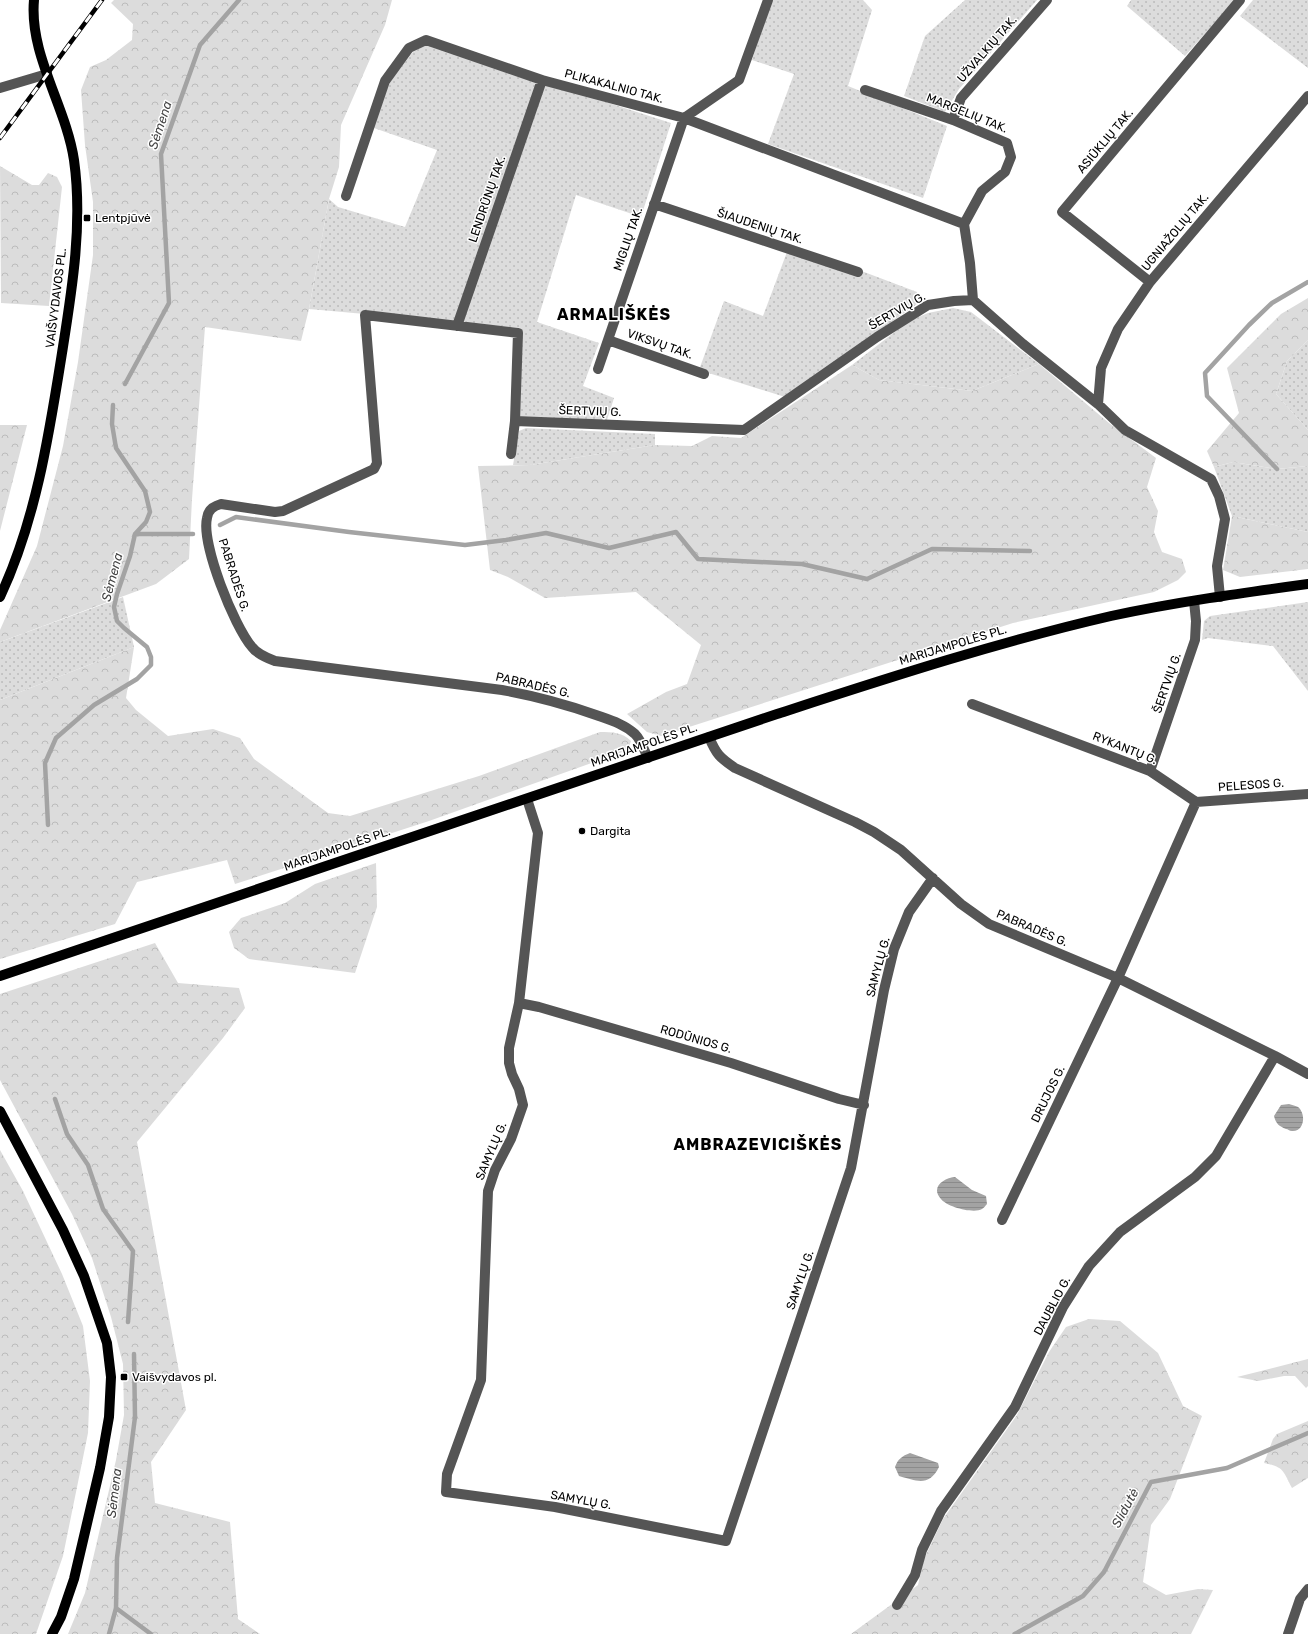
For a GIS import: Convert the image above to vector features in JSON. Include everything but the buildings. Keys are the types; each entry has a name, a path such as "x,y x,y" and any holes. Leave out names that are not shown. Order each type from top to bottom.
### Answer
{"main road":[{"name":"VAIŠVYDAVOS PL.","path":"0,596 19,550 34,501 51,422 73,271 78,217 74,159 66,125 47,74 34,27 34,0"},
{"name":"MARIJAMPOLĖS PL.","path":"0,976 900,674 1029,636 1112,616 1194,601 1308,584"},
{"path":"0,1111 64,1230 84,1276 107,1343 111,1377 108,1417 100,1468 74,1579 61,1617 52,1634"}],"street":[{"path":"684,118 739,80 768,0"},
{"name":"UŽVALKIŲ TAK.","path":"953,120 961,98 1047,0"},
{"name":"ASIŪKLIŲ TAK.","path":"1150,282 1062,212 1240,0"},
{"name":"PLIKAKALNIO TAK.","path":"346,196 385,81 409,48 426,40 542,80 684,118 964,224"},
{"path":"0,88 47,74"},
{"name":"LENDRŪNŲ TAK.","path":"457,326 542,80"},
{"name":"MARGELIŲ TAK.","path":"865,90 953,120 1007,143 1011,157 1005,172 982,191 964,224"},
{"name":"UGNIAŽOLIŲ TAK.","path":"1098,404 1101,368 1118,329 1150,282 1308,96"},
{"name":"MIGLIŲ TAK.","path":"598,369 684,118"},
{"name":"ŠIAUDENIŲ TAK.","path":"654,204 858,272"},
{"path":"964,224 970,263 973,300 1023,344 1098,404 1125,430 1211,479 1219,496 1224,519 1217,566 1220,597"},
{"name":"ŠERTVIŲ G.","path":"515,421 744,430 877,337 928,305 973,300"},
{"name":"PABRADĖS G.","path":"457,326 366,315 377,463 374,469 283,511 275,512 221,504 210,510 206,518 207,536 215,567 230,609 239,628 252,648 262,656 275,661 502,690 561,703 621,724 638,738 648,758"},
{"path":"457,326 518,333 515,421 511,454"},
{"name":"VIKSVŲ TAK.","path":"608,340 704,374"},
{"name":"ŠERTVIŲ G.","path":"1150,771 1195,640 1196,620 1194,601"},
{"name":"RYKANTŲ G.","path":"972,704 1150,771 1196,802"},
{"name":"PABRADĖS G.","path":"709,737 714,750 720,757 730,764 855,822 874,832 901,850 961,904 989,924 1118,978 1308,1074"},
{"name":"PELESOS G.","path":"1196,802 1308,794"},
{"name":"SAMYLŲ G.","path":"527,799 538,833 519,1003 509,1048 509,1063 523,1105 511,1139 495,1170 488,1191 481,1380 447,1474 446,1492 555,1507 726,1541 851,1168 864,1105 884,990 894,949 909,912 933,878"},
{"path":"1118,978 1196,802"},
{"name":"DRUJOS G.","path":"1002,1220 1118,978"},
{"name":"RODŪNIOS G.","path":"519,1003 539,1007 731,1063 840,1099 864,1105"},
{"name":"DAUBLIO G.","path":"897,1605 915,1575 922,1550 941,1511 1015,1407 1063,1307 1089,1266 1120,1232 1195,1177 1216,1156 1275,1056"},
{"path":"1288,1634 1300,1599 1308,1589"}],"green space":[{"path":"114,0 392,0 385,25 341,125 339,167 329,199 309,309 301,341 205,327 189,559 156,584 0,642 0,630 37,546 63,446 78,362 93,255 93,202 85,145 81,90 90,67 106,60 132,40 133,24 111,3"},
{"path":"771,0 863,0 872,10 848,86 947,126 923,198 768,144 794,74 752,60"},
{"path":"965,0 1037,0 959,89 945,112 904,96 925,36"},
{"path":"1131,0 1235,0 1185,56 1127,6"},
{"path":"1253,0 1308,0 1308,68 1240,16"},
{"path":"426,44 671,123 641,217 576,195 537,322 599,343 583,386 614,398 607,420 518,417 521,328 309,309 329,199 338,207 405,227 437,150 374,128 389,82 413,52"},
{"path":"0,166 32,185 39,185 48,173 57,177 62,187 49,306 1,303"},
{"path":"790,244 917,292 917,304 785,397 699,370 724,301 763,316"},
{"path":"1308,298 1308,340 1287,361 1276,394 1308,430 1308,466 1277,469 1233,462 1214,467 1207,451 1239,413 1227,368 1281,314"},
{"path":"953,308 971,312 1039,364 972,391 879,380 852,365 909,321 928,313"},
{"path":"1308,340 1308,430 1276,394 1287,361"},
{"path":"1039,364 1109,423 1156,458 1147,487 1158,511 1154,532 1162,552 1182,559 1186,572 1178,580 1154,592 1013,623 661,736 647,732 627,714 666,692 687,684 701,645 636,592 545,598 508,577 490,570 478,466 530,465 655,445 692,446 712,436 741,438 852,365 879,380 972,391"},
{"path":"0,425 27,425 0,531"},
{"path":"526,428 655,434 655,445 530,465 513,465 519,431"},
{"path":"1233,462 1277,469 1308,466 1308,532 1232,516 1214,467"},
{"path":"1232,516 1308,532 1308,569 1240,577 1223,570"},
{"path":"123,597 134,647 0,700 0,642"},
{"path":"1308,602 1308,691 1273,646 1208,638 1202,640 1204,621 1210,616"},
{"path":"134,647 126,698 136,710 168,736 213,729 240,738 254,759 328,813 350,816 479,776 600,732 613,732 620,734 631,741 628,750 429,821 235,884 227,860 137,882 115,924 0,959 0,700"},
{"path":"376,863 377,907 355,973 249,959 234,948 229,932 241,918 285,903 315,884"},
{"path":"155,943 178,983 239,988 245,1008 223,1038 137,1142 186,1410 151,1462 155,1503 230,1522 238,1619 260,1634 68,1634 85,1593 116,1460 124,1415 123,1364 111,1317 92,1258 72,1214 0,1080 0,994"},
{"path":"0,1150 23,1191 62,1274 83,1326 90,1381 88,1433 63,1556 36,1634 0,1634"},
{"path":"1089,1319 1120,1321 1158,1353 1183,1406 1202,1416 1170,1499 1151,1525 1143,1582 1166,1595 1198,1589 1213,1590 1191,1634 851,1634 918,1585 924,1559 943,1519 1017,1415 1049,1352 1066,1327"},
{"path":"1308,1359 1308,1386 1306,1388 1295,1376 1284,1376 1258,1381 1237,1377"},
{"path":"1308,1421 1308,1478 1292,1488 1287,1477 1279,1468 1264,1463 1273,1439 1277,1434"}],"shaded area":[{"path":"1289,1104 1298,1107 1302,1113 1302,1125 1300,1129 1296,1131 1290,1131 1280,1126 1274,1116 1281,1105"},
{"path":"955,1177 972,1190 986,1196 987,1204 982,1209 973,1211 961,1209 949,1205 941,1199 937,1191 938,1187 943,1181"},
{"path":"910,1453 938,1463 939,1467 931,1478 917,1481 899,1476 895,1467 896,1464 901,1458"}],"waterway":[{"name":"Sėmena","path":"125,384 169,303 161,154 200,45 239,0"},
{"path":"1277,469 1207,396 1205,373 1249,325 1272,303 1308,282"},
{"name":"Sėmena","path":"48,825 45,763 56,738 94,705 137,679 151,665 151,657 147,647 117,621 114,607 130,556 135,534 146,522 150,512 145,491 116,448 112,424 113,405"},
{"path":"220,525 236,517 465,545 546,533 609,548 676,532 698,559 802,564 867,579 932,549 1030,551"},
{"path":"135,534 193,534"},
{"name":"Sėmena","path":"55,1099 67,1134 88,1165 103,1209 133,1251 128,1322"},
{"name":"Sėmena","path":"109,1634 116,1608 117,1558 135,1417 134,1354"},
{"name":"Slidutė","path":"1015,1634 1083,1596 1104,1572 1151,1482 1227,1468 1308,1433"},
{"name":"Slidutė","path":"116,1608 151,1634"}],"railway":[{"path":"0,138 102,0"}],"place":[{"name":"Lentpjūvė","path":"87,218"},
{"name":"Dargita","path":"582,831"},
{"name":"Vaišvydavos pl.","path":"124,1377"}],"district":[{"name":"ARMALIŠKĖS","path":"614,314"},
{"name":"AMBRAZEVICIŠKĖS","path":"758,1144"}]}
